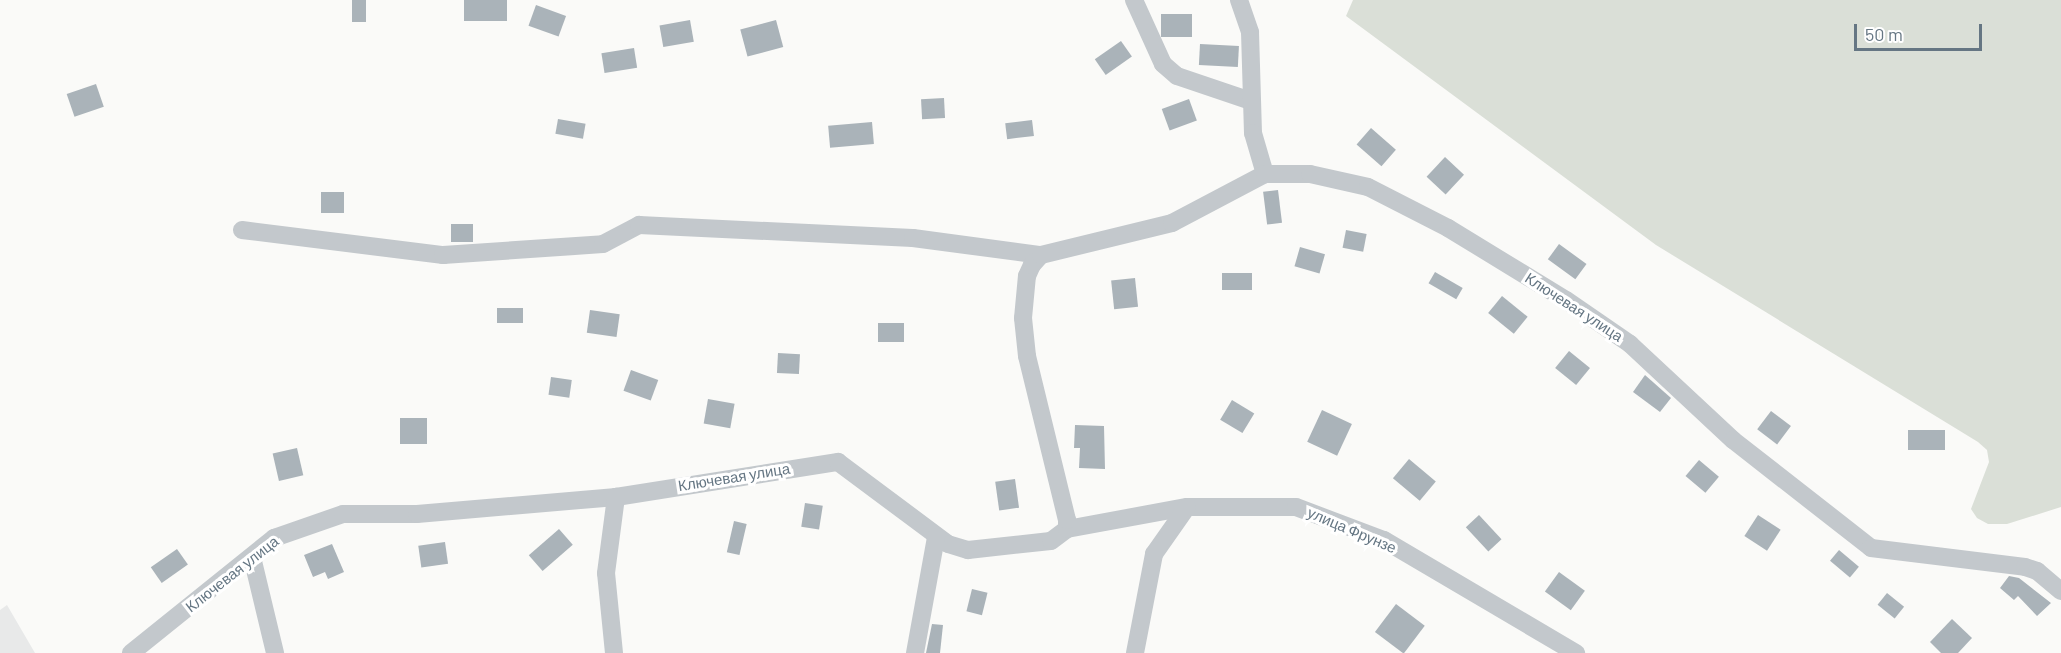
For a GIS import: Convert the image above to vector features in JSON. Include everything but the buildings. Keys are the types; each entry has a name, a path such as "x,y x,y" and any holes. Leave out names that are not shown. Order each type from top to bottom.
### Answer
{"street":[{"path":"1134,0 1163,64 1177,76 1251,101"},
{"path":"1239,0 1250,32 1253,133 1265,174"},
{"name":"Ключевая улица","path":"242,231 443,255 603,244 639,225 913,238 1041,255 1172,223 1265,174 1310,174 1368,187 1448,228 1566,300 1630,344 1733,440 1871,548 2025,567 2037,571 2061,591"},
{"path":"1041,255 1027,276 1023,318 1028,356 1067,529"},
{"name":"Ключевая улица","path":"131,653 274,538 343,514 417,514 616,497 838,462 936,537 968,550 1051,541 1067,529"},
{"path":"614,653 606,573 616,497"},
{"path":"1135,653 1154,554 1187,507"},
{"name":"улица Фрунзе","path":"1067,529 1187,507 1296,507 1329,517 1384,540 1576,653"},
{"path":"915,653 936,537"},
{"path":"252,557 274,653"}],"shaded area":[{"path":"1353,0 2061,0 2061,507 2007,524 1988,524 1977,518 1971,509 1989,462 1987,450 1978,442 1656,245 1346,16"},
{"path":"7,605 35,653 0,653 0,610"}]}
